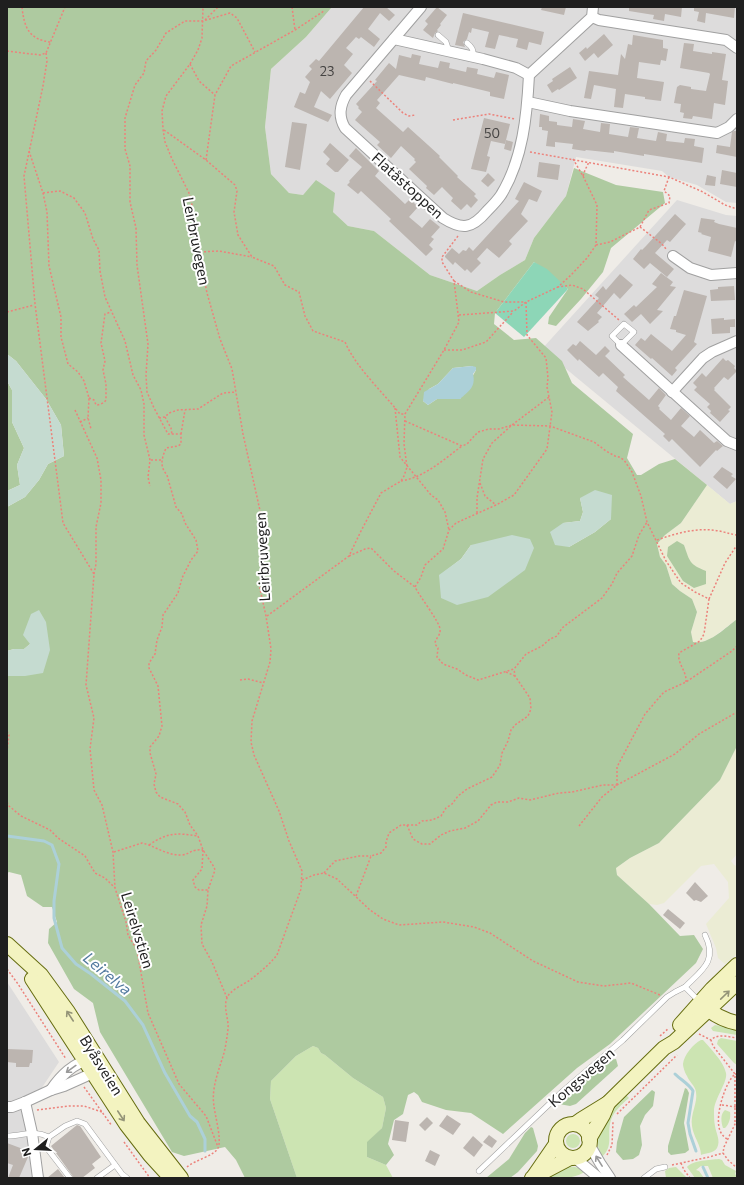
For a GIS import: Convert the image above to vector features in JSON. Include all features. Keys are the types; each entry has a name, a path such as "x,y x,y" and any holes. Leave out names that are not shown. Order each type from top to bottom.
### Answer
{"main road":[{"name":"Byåsveien","path":"7,944 40,975 68,1012 92,1065 126,1124 150,1155 172,1178"},
{"name":"Kongsvegen","path":"533,1177 584,1153 603,1115 613,1109 664,1048 674,1042 737,965"},
{"name":"Kongsvegen","path":"704,1006 737,983"},
{"path":"704,1006 725,1020 737,1023"},
{"name":"Byåsveien","path":"92,1065 138,1123 184,1173"},
{"name":"Kongsvegen","path":"533,1177 556,1144 558,1133 561,1129 565,1126 576,1124 582,1119 613,1109"},
{"path":"576,1124 585,1129 589,1141"},
{"path":"556,1144 560,1153 572,1158"}],"street":[{"name":"Flatåstoppen","path":"421,7 346,95 341,104 341,121 345,128 443,218 454,225 465,226"},
{"path":"465,226 475,223 484,214 500,197 510,180 520,150 528,102 529,75 592,12 599,20 726,40 737,48"},
{"path":"394,39 516,68 529,75"},
{"path":"528,102 570,111 717,133 729,127 737,119"},
{"path":"673,256 690,268 711,275 737,273"},
{"path":"672,392 703,358 712,352 737,341"},
{"path":"621,345 727,441 737,445"},
{"path":"50,1090 59,1079 72,1068 92,1065"},
{"path":"7,1107 12,1107 26,1102 50,1090 64,1086 92,1065"},
{"path":"26,1102 32,1132 38,1178"},
{"path":"589,1141 600,1163 610,1178"},
{"path":"572,1158 591,1170 599,1178"}],"lane":[{"path":"438,35 446,42 449,51"},
{"path":"467,43 472,47 473,57"},
{"path":"624,324 634,332 621,345 612,336 624,324"},
{"name":"Kongsvegen","path":"479,1171 563,1091 623,1040 667,997 685,987 705,968 711,953 710,945 705,935"},
{"path":"685,987 704,1006"},
{"path":"70,1178 46,1147 48,1137 65,1126 77,1121 85,1124 115,1165 127,1178"},
{"path":"7,1136 32,1132 41,1133 48,1137"},
{"path":"97,1178 115,1165"},
{"path":"644,1178 656,1169 665,1167"}],"path":[{"path":"22,7 23,16 30,34 42,41 51,42"},
{"path":"65,7 46,53 47,61 43,86 24,176 35,304 63,523 94,574"},
{"name":"Leirbruvegen","path":"203,7 202,38 198,50 190,64 166,96 162,110 165,142 189,193 207,293 220,339 232,369 260,515 262,553 260,589 266,616 271,656 252,721 251,742 254,756 279,811 289,841 302,871 301,889 277,955 270,964 249,981 232,992 227,998"},
{"path":"203,21 218,7"},
{"path":"292,7 295,30"},
{"path":"206,160 215,95 231,66 295,30 324,11"},
{"path":"181,434 168,434 147,392 146,375 148,344 137,265 136,228 130,202 130,166 125,150 124,118 135,85 144,73 146,61 156,50 166,33 185,21 203,21 230,13 237,18 255,52"},
{"path":"7,51 40,55 46,53"},
{"path":"190,64 198,81 215,95"},
{"path":"363,74 403,113 409,116 416,116"},
{"path":"453,120 489,114 525,120"},
{"path":"164,130 206,160 235,185 237,191 234,212 238,235 252,257"},
{"path":"29,150 43,193 47,212 48,266 61,317 61,337 68,364 78,372 84,381 89,398 88,418 91,430"},
{"path":"520,150 669,177 703,192 725,206 737,209"},
{"path":"558,287 587,258 596,245 597,205 584,176 573,159"},
{"path":"584,176 589,162"},
{"path":"596,245 610,242 640,227 649,210 669,203 670,196 664,191 669,177"},
{"path":"43,193 60,191 74,198 86,213 93,239 99,250 100,271 105,297 125,341 133,375 141,390 144,404 144,435 150,460 148,477 150,486"},
{"path":"465,226 442,257 442,262 454,281 471,292 504,302 526,302"},
{"path":"640,227 662,244 673,256"},
{"path":"200,252 219,251 252,257 274,266 284,285 299,292 305,316 313,332 345,342 349,351 376,386 400,414 405,414"},
{"path":"401,481 407,466 404,444 405,414 444,350 459,322 454,281"},
{"path":"444,350 462,350 486,342 514,312 526,302 558,287 572,285 583,289 624,324"},
{"path":"449,530 456,523 514,495 547,449 552,412 546,388 548,378 546,358 527,335 526,302"},
{"path":"7,312 35,304"},
{"path":"89,398 94,400 96,405 105,402 106,400 104,370 105,361 101,343 101,335 105,314 111,312"},
{"path":"458,315 514,312"},
{"path":"141,390 147,392"},
{"path":"159,418 178,410 202,407 205,403 223,393 236,392"},
{"path":"477,513 477,498 483,459 492,443 512,425 549,397"},
{"path":"395,408 400,456 431,495 438,500 445,512 449,530 444,549 424,565 421,577 415,587"},
{"path":"75,410 97,458 101,480 101,503 96,527 96,564 86,685 94,718 90,749 94,790 102,805 113,852 115,888"},
{"path":"184,1173 191,1164 214,1152 218,1148 220,1140 213,1102 215,1083 224,1051 228,1026 225,1009 227,998 212,962 202,944 201,925 207,906 208,890 215,870 203,850 198,836 190,825 185,812 178,804 160,796 156,792 154,784 156,774 150,753 150,747 159,736 162,726 158,686 149,668 149,663 155,654 157,640 162,627 163,615 178,593 182,578 191,560 198,551 196,540 185,523 182,514 176,508 167,475 164,472 161,460 166,448 181,444 181,434 186,410"},
{"path":"164,417 172,435"},
{"path":"80,422 88,418"},
{"path":"405,422 462,446"},
{"path":"349,556 381,493 401,481 427,472 462,446 467,444 478,432 489,429 499,429 512,425 550,426 594,442 606,451 624,460 632,472 641,496 647,522 666,561 681,583 709,599"},
{"path":"150,460 161,460"},
{"path":"479,482 485,496 496,505"},
{"path":"266,616 349,556 371,548 394,571 415,587 435,619 440,629 439,636 435,640 435,644 438,648 437,657 443,664 457,669 478,680 514,669 526,654 557,636 562,628 602,598 612,584 617,573 632,556 639,535 647,522"},
{"path":"657,540 683,532 699,530 719,531 737,535"},
{"path":"686,682 686,676 678,658 679,653 700,641 704,634 709,599 725,563 737,545"},
{"path":"617,784 617,767 645,714 664,692 686,682 732,651 737,646"},
{"path":"514,669 515,676"},
{"path":"302,880 324,873 335,861 359,856 371,856 381,853 386,847 389,833 401,825 416,825 422,821 432,820 441,816 446,808 467,789 492,777 500,765 502,752 508,741 511,730 528,716 531,709 528,692 515,676 506,672"},
{"path":"240,680 248,679 263,683"},
{"path":"580,826 602,797 617,784 675,754 699,734 737,712"},
{"path":"7,731 9,735 7,751"},
{"path":"407,825 413,839 422,844 430,844 441,835 450,831 465,828 478,821 491,805 497,802 508,802 519,798 530,800 559,793 617,784"},
{"name":"Leirelvstien","path":"7,802 9,806 21,816 50,830 58,838 85,856 95,873 105,878 115,888 126,922 128,934 137,950 148,1013 179,1084 206,1116 218,1148"},
{"path":"149,845 158,839 177,833 198,836"},
{"path":"113,852 142,842 172,854 184,855 192,850 203,850"},
{"path":"203,850 202,869 193,880 195,886 199,890 208,890"},
{"path":"356,896 371,856"},
{"path":"324,873 337,879 370,910 383,919 399,925 443,922 474,927 490,933 533,961 578,982 604,986 631,983 667,997"},
{"path":"7,969 68,1062"},
{"path":"699,1034 711,1040 713,1046 736,1074 736,1121 727,1139 723,1153 737,1168"},
{"path":"711,1040 718,1036 737,1038"},
{"path":"613,1109 677,1055"},
{"path":"727,1139 721,1134 718,1117 727,1085 730,1078 736,1074"},
{"path":"721,1105 736,1107"},
{"path":"36,1110 69,1106 84,1106 102,1112"},
{"path":"600,1163 609,1153 612,1145 613,1121"},
{"path":"665,1167 723,1153"},
{"path":"681,1162 684,1170 690,1178"}],"shaded area":[{"path":"332,7 737,7 737,203 726,202 697,185 669,177 662,171 576,157 566,196 534,238 525,260 477,291 430,275 374,231 348,226 333,212 317,180 303,195 289,193 271,174 265,127 271,69 306,37"},
{"path":"677,200 726,215 737,216 737,501 730,504 542,349"},
{"path":"7,982 59,1062 23,1116 45,1178 7,1178"}],"green space":[{"path":"7,7 332,7 306,37 271,69 265,127 271,174 289,193 303,195 316,180 335,193 333,212 348,226 374,231 430,275 477,291 525,260 534,238 566,196 574,168 616,185 663,192 665,203 611,248 603,272 556,326 548,324 549,317 568,289 534,262 495,313 494,324 514,340 536,338 562,361 572,383 633,434 627,458 637,475 641,475 659,464 675,459 707,485 681,523 665,535 657,544 660,557 666,565 672,584 692,599 697,612 691,632 693,642 705,641 711,638 737,619 737,746 720,780 659,843 630,858 616,868 617,875 649,904 680,936 694,935 703,949 696,963 610,1044 577,1068 503,1134 471,1113 446,1110 422,1102 418,1095 414,1092 408,1095 403,1114 394,1120 388,1144 394,1155 386,1165 367,1157 367,1142 382,1128 386,1108 383,1097 353,1078 321,1053 318,1048 313,1046 296,1056 271,1081 270,1099 297,1178 245,1178 236,1160 225,1147 184,1156 172,1152 100,1032 93,1003 74,989 48,943 49,929 57,922 52,907 43,907 27,896 21,875 9,872 7,873 7,676 25,676 30,644 24,649 7,651 7,507 25,497 39,480 48,464 64,456 61,425 46,399 16,361 7,354","holes":["472,366 476,370 460,399 437,399 428,405 423,401 429,389 438,384 453,368","580,498 611,519 595,532 569,547 563,523 580,521 583,512","471,545 488,597 439,576 461,559"]},
{"path":"534,262 547,269 568,289 524,337 495,313"},
{"path":"7,354 16,361 46,399 61,425 64,456 48,464 39,480 25,497 7,507 7,491 20,485 17,465 24,448 12,422 12,390 7,381"},
{"path":"7,381 12,390 12,422 24,448 17,465 20,485 7,491"},
{"path":"707,485 730,504 737,501 737,619 712,638 699,643 693,642 691,632 697,612 692,599 672,584 666,565 660,557 657,544 665,535 681,523","holes":["684,545 689,561 694,566 706,571 667,556"]},
{"path":"595,490 612,495 611,519 595,532 569,547 555,545 550,532 563,523 580,521 583,512 580,498"},
{"path":"512,535 530,539 534,548 525,570 488,597 457,605 441,598 439,575 461,559 471,545"},
{"path":"677,541 684,545 691,562 706,571 706,584 694,588 683,581 667,556 668,547"},
{"path":"39,610 46,622 50,650 43,673 25,676 7,676 7,651 24,649 30,644 23,635 31,614"},
{"path":"737,746 737,854 731,861 737,866 737,954 725,964 718,958 716,948 706,924 729,898 728,882 714,864 701,866 664,903 657,905 649,904 617,875 616,868 630,858 659,843 720,780"},
{"path":"715,1025 737,1029 737,1035 713,1031 711,1028"},
{"path":"721,1038 737,1041 737,1065 717,1044 718,1040"},
{"path":"703,1040 720,1060 725,1069 726,1077 716,1101 714,1111 714,1123 718,1145 714,1151 701,1155 692,1126 696,1092 689,1080 683,1064 689,1050"},
{"path":"313,1046 318,1048 321,1053 353,1078 383,1097 386,1108 382,1128 368,1142 367,1157 386,1165 393,1178 297,1178 270,1099 271,1081 296,1056"},
{"path":"616,1059 618,1066 576,1104 570,1106 559,1104 558,1102 564,1094 602,1063"},
{"path":"685,1088 689,1093 684,1123 689,1150 685,1153 671,1155 668,1152 668,1146"},
{"path":"652,1090 655,1092 653,1106 645,1115 640,1126 642,1145 639,1155 633,1159 623,1160 616,1152 617,1142 624,1117"},
{"path":"625,1094 629,1098 618,1108 612,1117 608,1149 601,1158 598,1140 603,1123"},
{"path":"725,1110 730,1112 730,1116 728,1125 723,1128 721,1118"},
{"path":"531,1127 533,1128 538,1146 537,1151 518,1172 510,1178 486,1178 509,1159 525,1133"},
{"path":"573,1134 578,1136 580,1141 578,1146 573,1148 568,1146 566,1141 568,1136"},
{"path":"719,1159 722,1160 725,1165 736,1171 735,1174 737,1178 713,1178 708,1166 701,1166 696,1170 699,1171 704,1178 695,1178 687,1167 697,1162"},
{"path":"568,1166 586,1171 570,1177 541,1178"},
{"path":"676,1167 687,1178 666,1178 665,1171 669,1168"}],"water":[{"path":"476,367 473,374 473,386 460,399 437,399 428,405 423,401 424,392 438,384 453,368"}],"building":[{"path":"364,7 386,7 395,15 389,21 380,13 368,29 380,39 374,47 361,37 359,39 356,37 346,48 353,54 344,65 352,73 330,99 321,91 314,107 332,115 328,122 294,107 300,92 305,94 310,82 305,77 312,69 309,66 316,59 319,61"},
{"path":"437,7 447,15 440,24 441,25 437,30 438,31 435,33 433,38 423,30 428,24 425,21"},
{"path":"542,7 566,7 564,15 541,10"},
{"path":"629,7 682,7 681,17 665,14 664,21 653,19 654,15 629,11"},
{"path":"694,7 735,7 734,18 706,13 705,23 697,21 699,12 694,11"},
{"path":"463,13 544,32 541,45 529,42 527,50 516,47 518,39 499,35 495,49 485,47 489,32 472,28 471,33 469,32 467,39 463,42 465,47 455,45"},
{"path":"604,34 613,45 598,58 594,53 585,61 579,53 586,47 587,49"},
{"path":"633,35 663,40 663,48 668,49 666,61 661,60 660,65 639,62 637,78 664,82 661,101 625,94 623,108 614,107 616,89 594,85 591,99 584,98 589,71 618,75 621,54 625,59 628,44 632,45"},
{"path":"684,43 694,44 693,51 712,54 712,52 726,54 722,80 728,81 725,105 714,103 712,119 693,116 692,119 683,118 684,113 680,112 681,104 674,103 677,87 680,85 691,87 691,89 706,91 710,74 680,68"},
{"path":"412,54 421,56 419,64 438,68 440,61 450,63 449,68 466,72 467,67 478,69 477,74 494,78 496,72 509,75 504,99 490,96 490,92 453,83 426,77 425,81 399,75 377,100 380,103 376,108 403,132 408,127 440,156 439,157 458,176 457,177 476,194 474,196 478,200 471,208 467,204 461,210 451,201 453,198 442,187 434,195 409,169 416,162 414,160 415,159 401,146 391,158 377,145 380,142 355,120 362,112 356,104 377,81 375,80 389,63 396,69 399,55 411,58"},
{"path":"570,67 577,78 552,93 547,85 553,81 552,79"},
{"path":"540,114 549,116 549,121 557,122 557,125 572,127 573,119 585,121 583,129 600,132 601,123 610,124 609,134 628,137 630,127 639,128 637,138 656,141 658,132 667,134 666,141 684,143 685,138 695,139 694,146 704,148 702,163 644,154 644,156 614,151 614,153 585,151 572,149 573,144 555,142 555,147 546,146 548,131 542,130 542,127 539,127"},
{"path":"484,118 510,124 505,144 491,141 487,156 490,157 486,172 471,169"},
{"path":"292,122 307,124 300,170 285,167"},
{"path":"737,131 737,157 716,153 717,145 730,147 732,132"},
{"path":"506,140 513,142 511,151 504,149"},
{"path":"330,143 349,160 338,172 335,172 326,164 330,159 323,152"},
{"path":"356,148 379,171 375,176 405,204 410,199 418,207 409,217 422,228 430,219 440,227 431,237 434,239 429,245 433,249 426,256 389,221 391,219 361,191 358,194 347,185 362,167 349,156"},
{"path":"539,162 560,165 558,180 537,177"},
{"path":"722,170 737,173 737,187 720,184"},
{"path":"488,173 495,180 488,187 481,181"},
{"path":"707,175 716,177 715,186 705,185"},
{"path":"524,182 542,191 537,202 529,199 521,214 528,221 509,241 512,244 499,258 487,248 477,259 481,263 471,273 467,269 465,271 455,262 453,265 445,256 452,248 459,254 463,250 466,251 469,247 473,251 519,201 515,199"},
{"path":"675,214 686,224 670,242 667,240 655,253 674,269 667,277 650,263 644,269 633,259"},
{"path":"701,218 715,220 714,222 719,224 737,228 737,242 735,241 731,257 708,251 711,237 698,232"},
{"path":"661,273 673,282 670,286 676,287 657,310 663,311 650,324 641,314 632,322 624,314 634,305 636,307 657,287 652,284"},
{"path":"620,274 633,285 620,299 614,293 597,313 602,317 598,321 599,322 588,331 577,322 599,298 595,295 603,286 606,290"},
{"path":"734,286 735,300 711,301 710,290 718,289 718,287"},
{"path":"684,290 707,296 694,342 697,344 675,368 677,370 672,376 635,345 641,338 645,341 651,334 672,351 686,335 670,329 674,316 676,316"},
{"path":"724,318 724,320 735,319 735,327 730,327 730,333 712,334 711,319"},
{"path":"580,341 596,355 605,346 610,351 605,356 625,375 623,377 649,400 659,388 666,395 658,406 660,408 659,409 671,420 681,408 690,416 681,426 694,437 700,430 714,443 717,441 723,446 717,451 716,450 700,467 672,439 669,442 663,436 665,434 616,391 618,387 603,373 599,377 579,359 578,361 567,350 573,344 576,346"},
{"path":"723,358 735,366 734,368 737,371 728,380 724,377 714,388 714,390 731,407 728,410 730,411 720,422 710,413 711,411 707,407 710,404 694,390 697,387 693,383 702,373 706,377"},
{"path":"722,467 733,474 731,476 736,479 727,489 713,477"},
{"path":"695,882 708,896 701,902 696,900 694,901 686,893"},
{"path":"668,909 685,923 680,929 663,915"},
{"path":"7,1049 33,1050 32,1063 30,1063 29,1067 16,1067 16,1063 7,1062"},
{"path":"447,1115 461,1124 453,1135 439,1126"},
{"path":"427,1117 433,1123 425,1131 419,1125"},
{"path":"395,1120 409,1122 406,1142 392,1140"},
{"path":"77,1125 80,1126 101,1157 92,1164 95,1168 82,1178 74,1178 51,1146"},
{"path":"489,1135 497,1141 492,1148 483,1142"},
{"path":"473,1136 483,1145 474,1157 463,1148"},
{"path":"7,1143 23,1149 23,1151 27,1153 26,1156 28,1157 19,1178 8,1178 13,1165 7,1163"},
{"path":"430,1150 440,1155 435,1166 425,1161"},
{"path":"58,1169 65,1178 47,1178"}],"waterway":[{"name":"Leirelva","path":"7,836 44,841 52,845 59,864 54,901 54,918 62,948 76,964 125,1001 143,1025 165,1073 190,1116 197,1122 205,1139 205,1151"},
{"path":"675,1074 693,1091 688,1123 696,1151"},
{"path":"703,1167 708,1178"}]}
